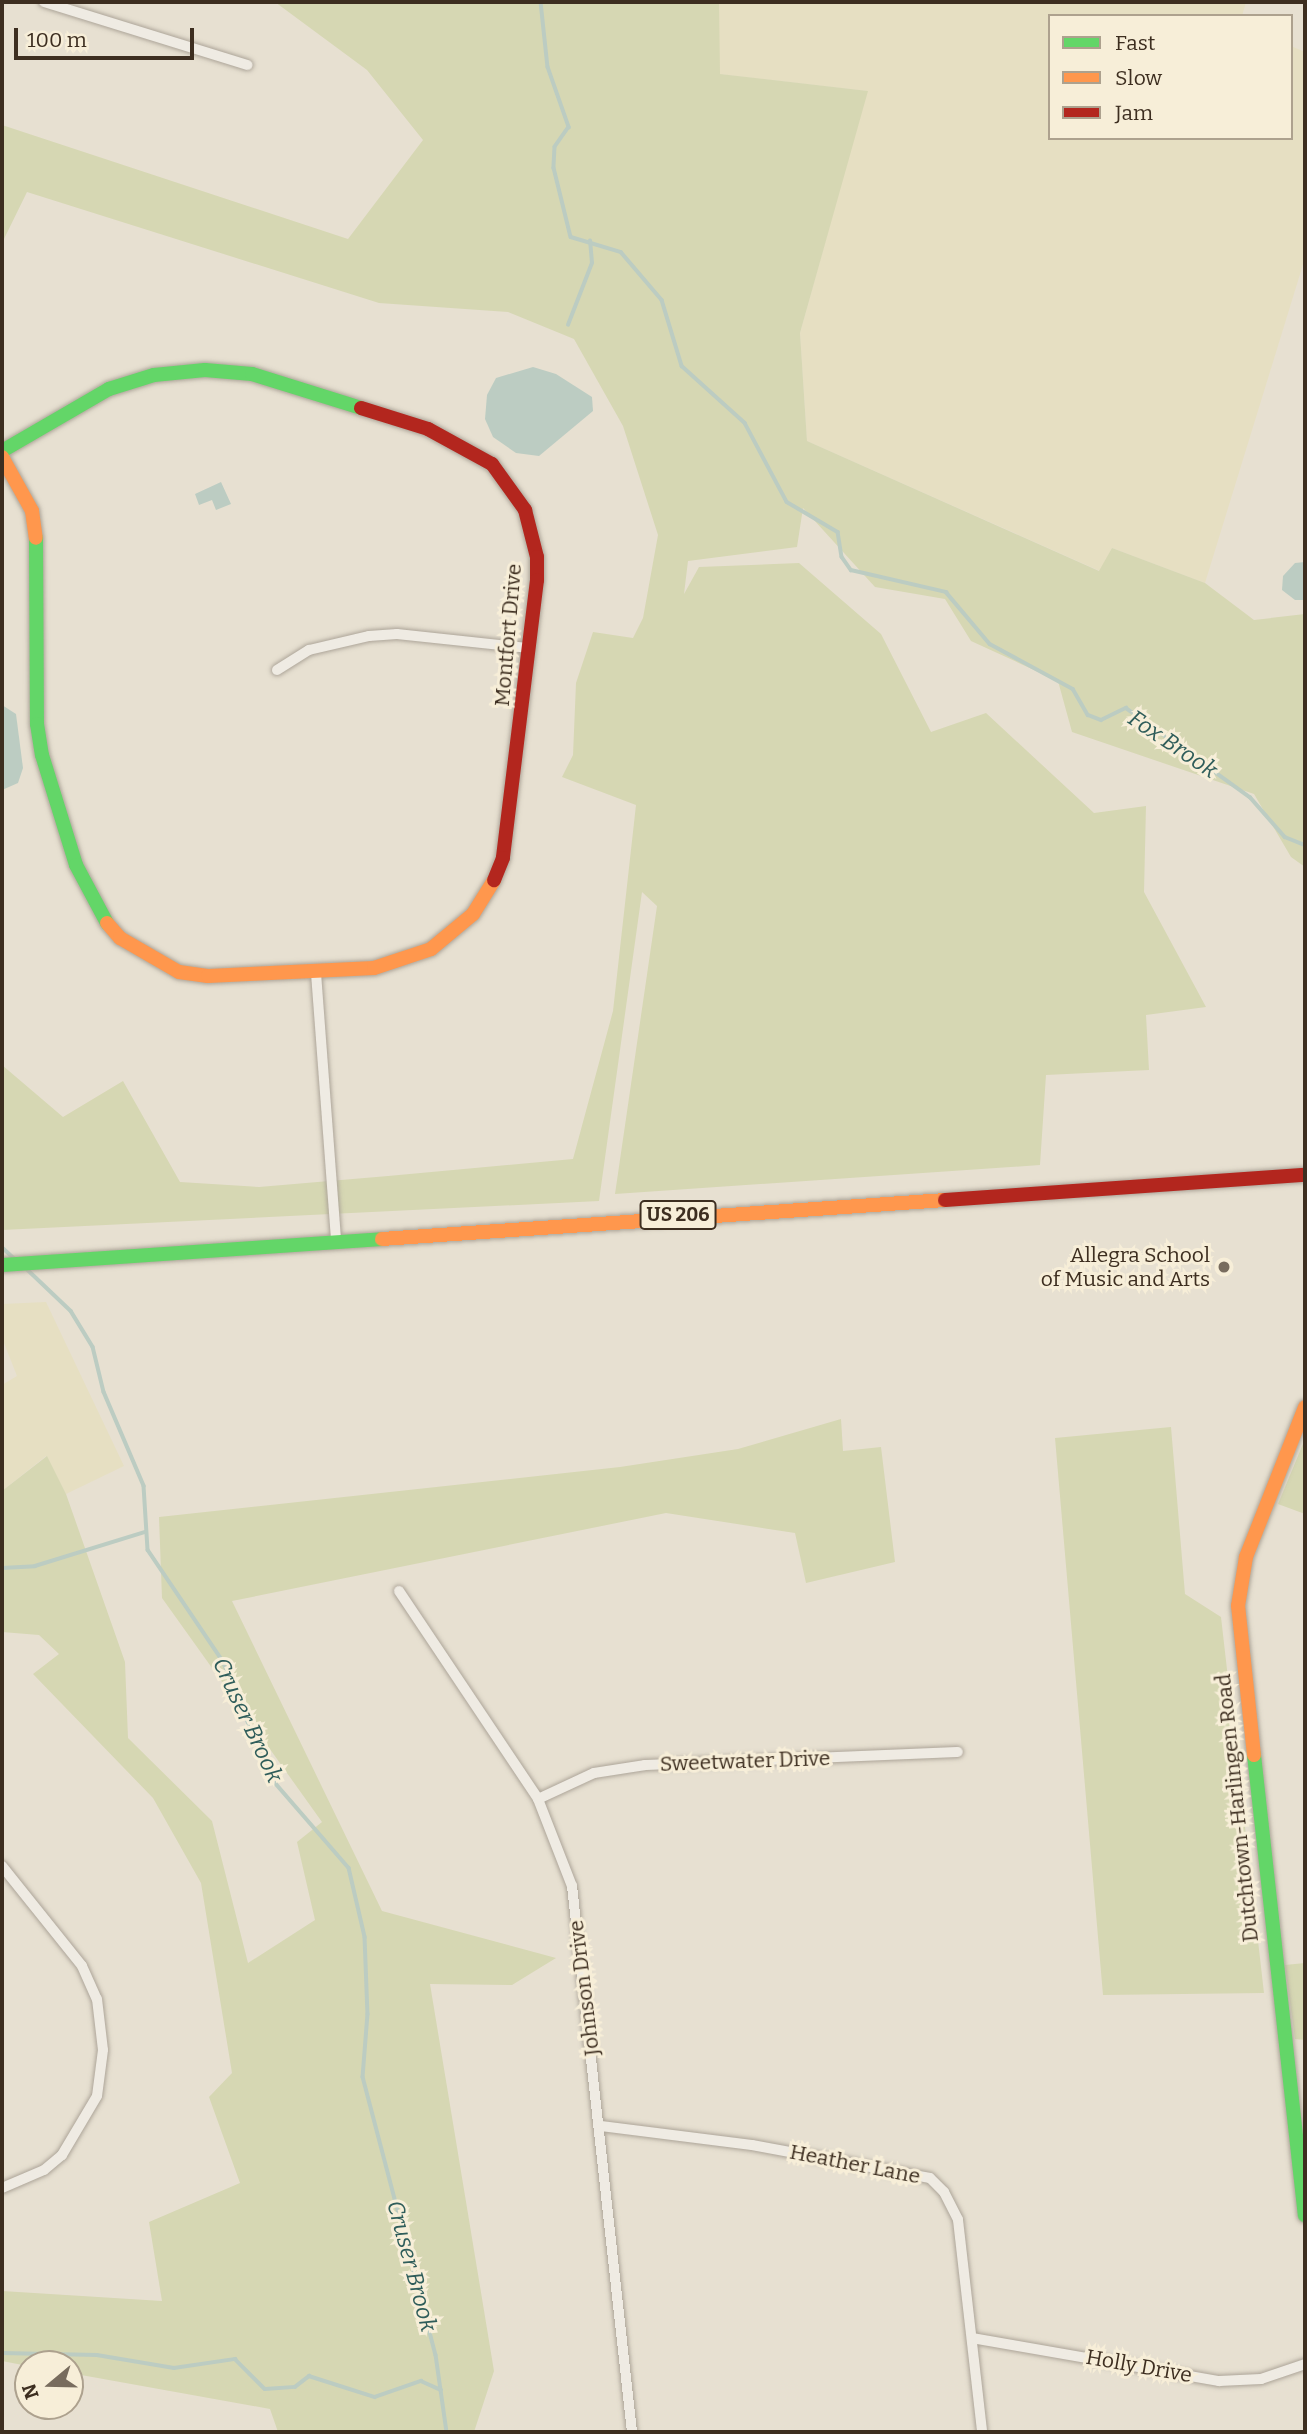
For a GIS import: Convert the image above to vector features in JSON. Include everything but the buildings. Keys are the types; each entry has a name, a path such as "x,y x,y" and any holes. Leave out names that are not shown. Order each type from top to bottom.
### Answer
{"main road":[{"name":"Montfort Drive","path":"2,451 110,389 154,375 205,370 252,374 428,429 492,464 525,510 537,557 529,648 503,858 487,895 458,929 408,960 374,968 316,973 208,976 179,972 120,938 99,914 76,865 42,755 37,724 36,533 32,511 2,457"},
{"name":"US 206","path":"2,1265 1305,1175"},
{"name":"Dutchtown-Harlingen Road","path":"1305,1407 1246,1557 1238,1606 1305,2215"}],"street":[{"path":"44,2 247,65"},
{"path":"277,670 309,650 369,636 397,634 529,648"},
{"path":"316,973 336,1241"},
{"name":"Johnson Drive","path":"399,1591 538,1800 572,1886 601,2126 632,2432"},
{"name":"Sweetwater Drive","path":"538,1800 594,1773 645,1765 958,1752"},
{"path":"2,1866 82,1966 97,1999 103,2050 97,2096 62,2155 44,2170 2,2188"},
{"name":"Heather Lane","path":"601,2126 752,2145 930,2178 944,2192 958,2220 982,2432"},
{"name":"Holly Drive","path":"972,2338 1219,2381 1261,2379 1305,2364"}],"shaded area":[{"path":"719,2 1246,2 1243,14 1048,14 1048,140 1293,140 1293,47 1305,52 1305,258 1205,583 1112,548 1100,571 807,441 800,333 867,91 719,74"},
{"path":"533,367 556,374 592,397 593,411 539,456 516,453 493,437 485,419 487,395 496,378"},
{"path":"221,482 231,504 216,510 212,500 199,505 195,494"},
{"path":"1305,562 1305,600 1295,600 1282,590 1283,576 1295,563"},
{"path":"2,705 16,714 23,768 18,783 2,790"},
{"path":"46,1302 124,1466 66,1494 46,1456 2,1491 2,1385 17,1376 2,1338 2,1304"}],"green space":[{"path":"275,2 719,2 720,74 868,91 800,333 807,441 1099,571 1112,548 1205,583 1254,620 1305,614 1305,867 1291,857 1254,794 1072,732 1058,681 971,641 945,599 875,587 803,508 797,547 688,561 684,594 699,567 799,563 881,634 931,732 986,713 1094,813 1146,806 1144,892 1206,1007 1146,1015 1149,1070 1046,1075 1040,1165 615,1194 657,906 642,892 599,1201 2,1230 2,1065 63,1117 123,1081 180,1182 259,1187 388,1176 573,1159 613,1011 636,805 562,777 573,755 576,683 593,632 633,638 643,618 658,535 623,426 574,339 508,312 379,303 27,192 2,243 2,125 348,239 423,140 367,70"},
{"path":"841,1419 843,1451 881,1447 895,1562 806,1583 795,1533 666,1513 232,1601 382,1911 556,1958 512,1985 430,1984 494,2371 474,2432 278,2432 270,2409 84,2376 84,2350 14,2350 14,2363 2,2361 2,2291 162,2301 149,2222 240,2183 209,2097 232,2073 201,1883 153,1798 33,1674 59,1654 39,1635 2,1632 2,1491 47,1456 66,1494 125,1662 128,1738 212,1821 248,1963 315,1920 297,1842 322,1822 162,1598 159,1517 620,1467 738,1449"},
{"path":"1171,1427 1185,1594 1221,1617 1264,1993 1103,1995 1055,1438"},
{"path":"1305,1439 1305,1514 1278,1504"},
{"path":"1305,1963 1305,2040 1295,2039 1285,1965"}],"waterway":[{"name":"Fox Brook","path":"541,2 548,67 569,127 555,147 554,168 571,237 621,252 662,300 682,366 745,423 787,502 838,532 842,557 851,570 946,592 990,644 1073,689 1088,715 1101,720 1126,708 1250,797 1285,837 1305,845"},
{"path":"568,325 592,263 590,241"},
{"name":"Cruser Brook","path":"2,1247 14,1258"},
{"name":"Cruser Brook","path":"28,1270 71,1311 93,1347 104,1392 144,1486 148,1550 223,1661 271,1778 349,1868 365,1937 368,2014 363,2077 436,2355 447,2432"},
{"path":"2,1568 35,1566 145,1532"},
{"path":"2,2353 97,2355 174,2368 235,2359 265,2389 295,2387 309,2376 375,2397 421,2381 441,2390"}],"traffic: fast":[{"path":"2,451 109,389 154,375 205,370 252,374 361,408"},
{"path":"36,538 37,724 42,755 76,865 107,923"},
{"path":"2,1265 382,1239"},
{"path":"1254,1755 1305,2215"}],"traffic: slow":[{"path":"2,457 32,511 36,538"},
{"path":"107,923 120,938 179,972 208,976 374,968 431,949 473,914 494,880"},
{"path":"382,1239 945,1200"},
{"path":"1254,1755 1238,1606 1246,1557 1305,1407"}],"traffic: jam":[{"path":"361,408 428,429 492,464 525,510 537,557 537,580 503,858 494,880"},
{"path":"945,1200 1305,1175"}],"place":[{"name":"Allegra School of Music and Arts","path":"1224,1267"}]}
